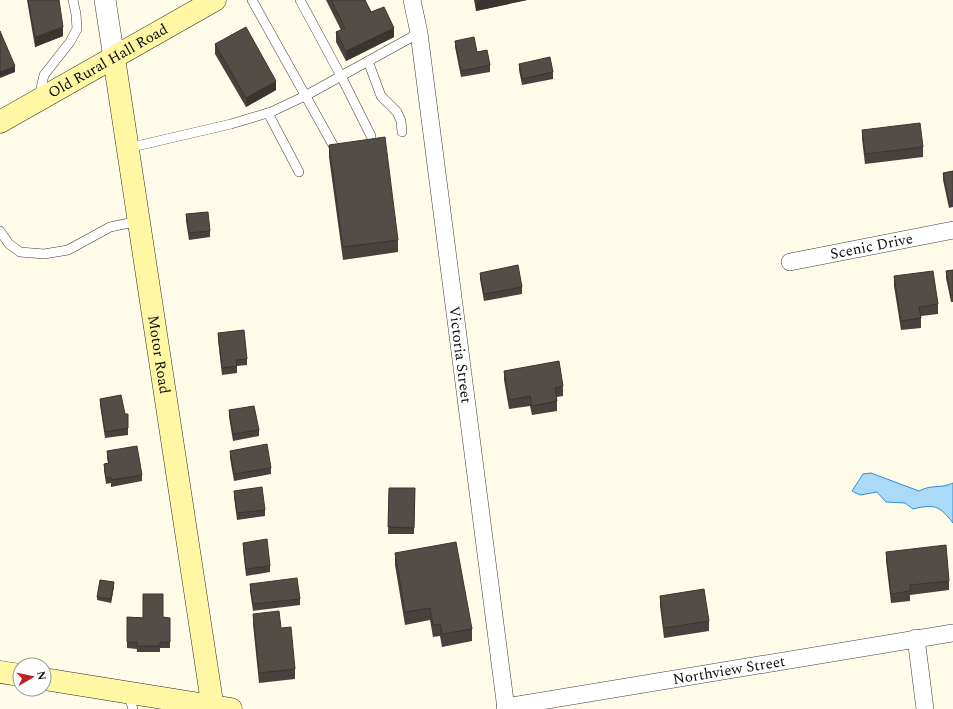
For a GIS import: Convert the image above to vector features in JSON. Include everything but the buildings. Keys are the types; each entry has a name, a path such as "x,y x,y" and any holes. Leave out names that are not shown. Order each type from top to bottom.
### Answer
{"main road":[{"name":"Old Rural Hall Road","path":"0,122 215,0"},
{"name":"Motor Road","path":"114,58 139,221 219,708"},
{"path":"0,672 12,674"},
{"path":"52,681 130,701 219,708"}],"street":[{"name":"Motor Road","path":"105,0 114,58"},
{"name":"Victoria Street","path":"412,0 419,33 506,708"},
{"name":"Scenic Drive","path":"790,262 953,230"},
{"name":"Northview Street","path":"506,708 953,633"},
{"path":"916,638 926,709"}],"lane":[{"path":"38,101 44,75 70,42 77,29 73,0"},
{"path":"252,0 333,145"},
{"path":"300,0 371,136"},
{"path":"128,148 231,124 268,113 305,96 419,33"},
{"path":"368,61 381,96 397,112 401,121 402,132"},
{"path":"268,113 299,172"},
{"path":"0,231 10,244 20,252 44,254 68,250 110,227 139,221"}],"water":[{"path":"871,473 919,491 953,483 953,523 940,509 936,507 931,506 913,509 905,503 886,502 877,492 860,495 852,491 863,474"}]}
